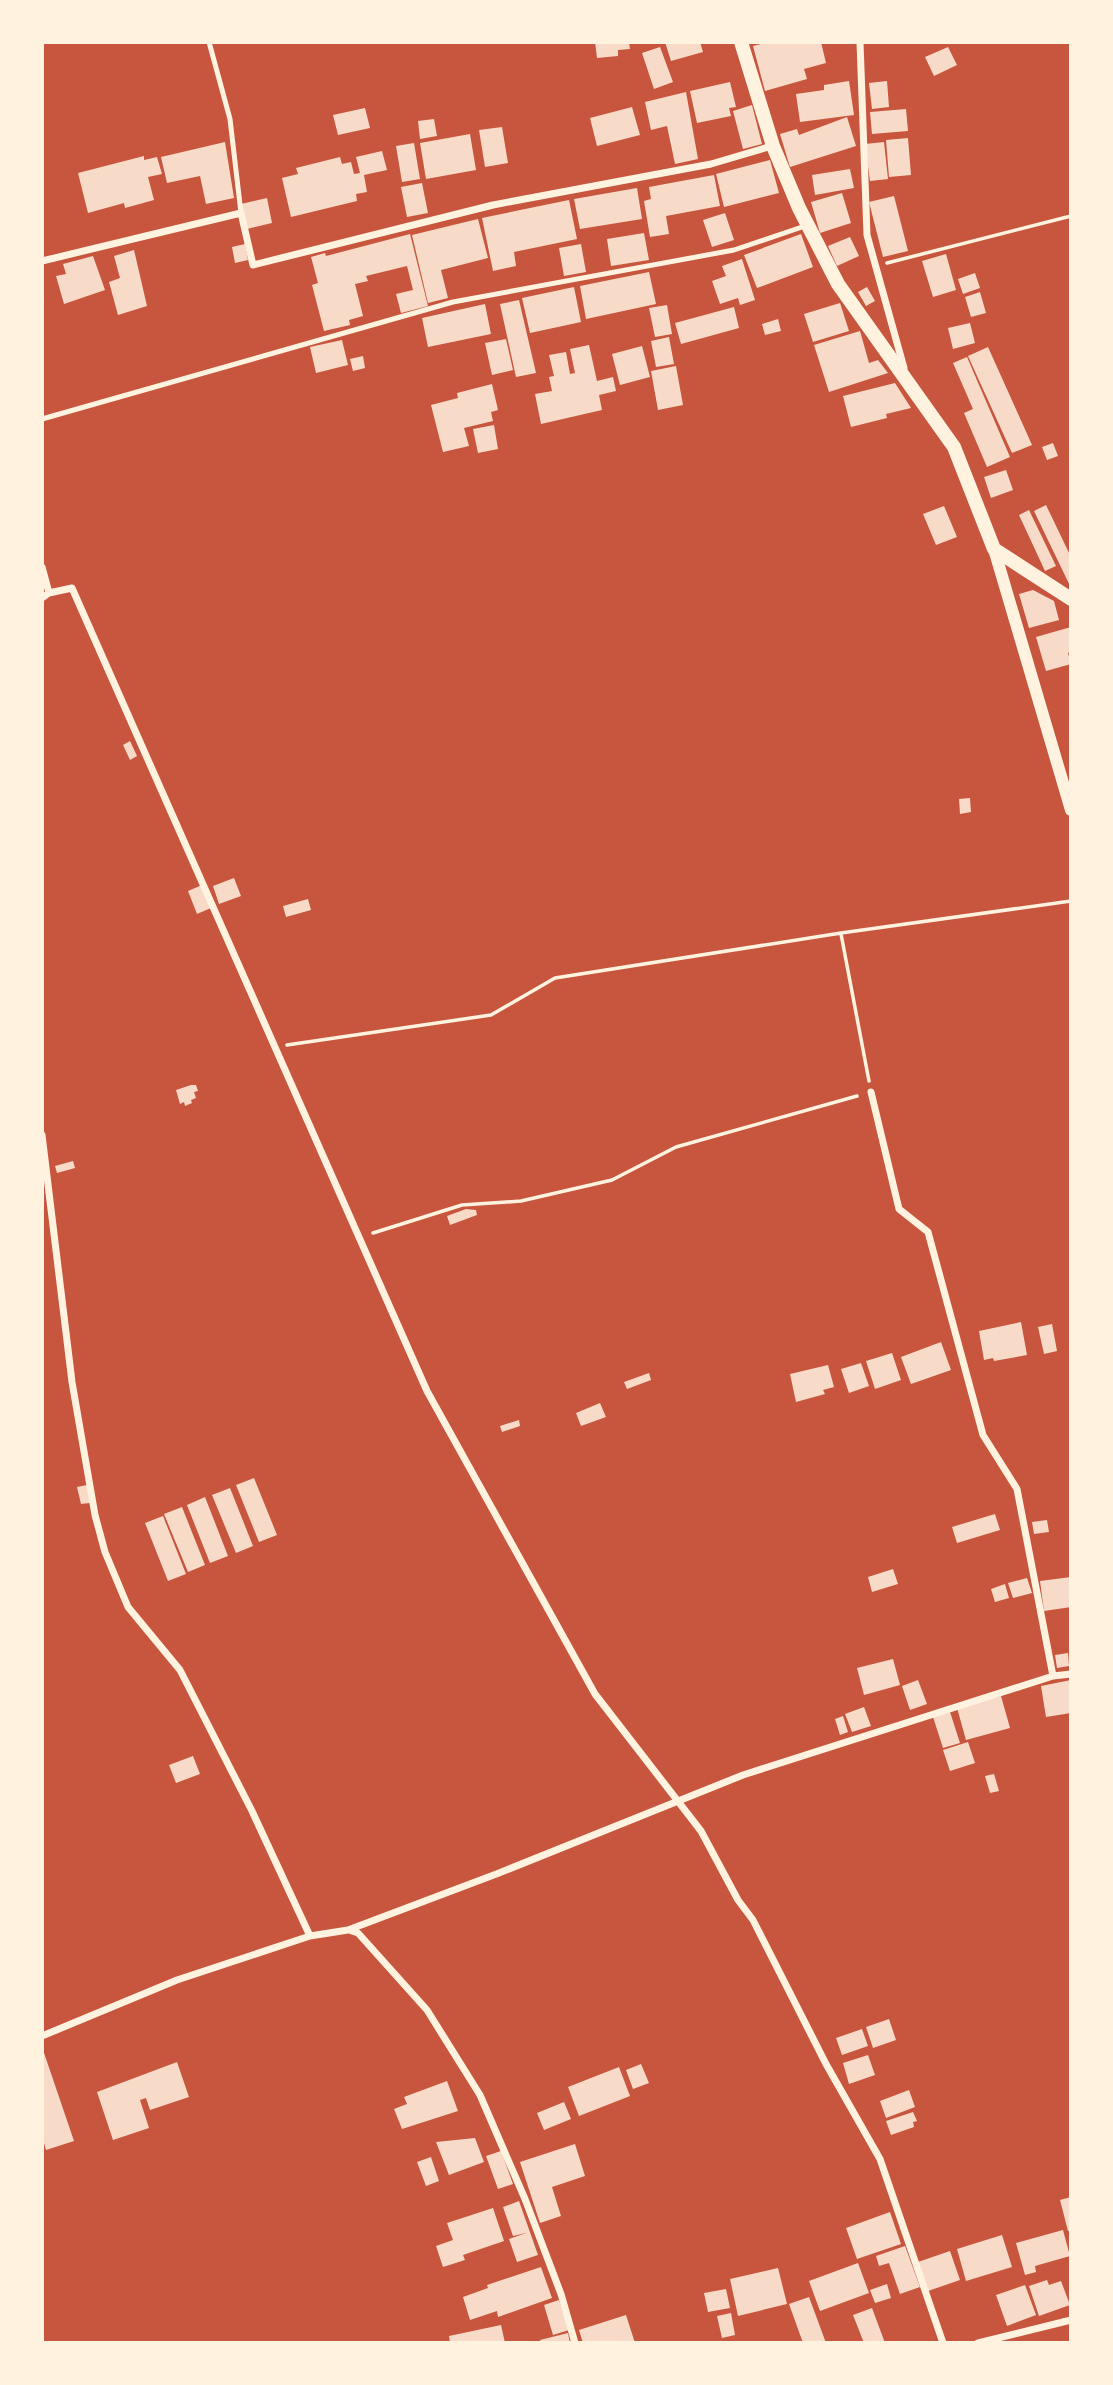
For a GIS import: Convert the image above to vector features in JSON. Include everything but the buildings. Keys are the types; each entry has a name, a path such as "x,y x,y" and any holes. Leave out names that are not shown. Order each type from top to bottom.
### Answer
{"main road":[{"path":"741,42 773,146 808,225 838,284 954,447 995,549 1071,599"}],"street":[{"path":"860,42 867,235 907,380"},
{"path":"42,261 241,213 253,265 493,205 711,164 773,146"},
{"path":"995,549 1071,810"},
{"path":"42,567 45,596 72,588 357,1238 427,1391 594,1694 701,1830 738,1900 753,1920 826,2063 880,2159 943,2343"},
{"path":"871,1092 899,1209 928,1232 983,1435 1017,1489 1053,1676"},
{"path":"42,1135 72,1382 105,1552 128,1607 180,1670 252,1811 310,1936"},
{"path":"42,2036 177,1980 310,1936 348,1930 743,1775 1053,1676 1071,1674"},
{"path":"348,1930 358,1933 427,2010 480,2095 525,2199 561,2294 575,2343"},
{"path":"978,2343 1071,2320"}],"lane":[{"path":"209,42 230,119 241,213"},
{"path":"42,419 453,302 734,250 808,225"}],"path":[{"path":"874,266 1071,216"},
{"path":"275,1047 491,1015 555,978 841,933 1071,901"},
{"path":"357,1238 462,1205 521,1202 612,1180 676,1147 871,1092 841,933"}]}
